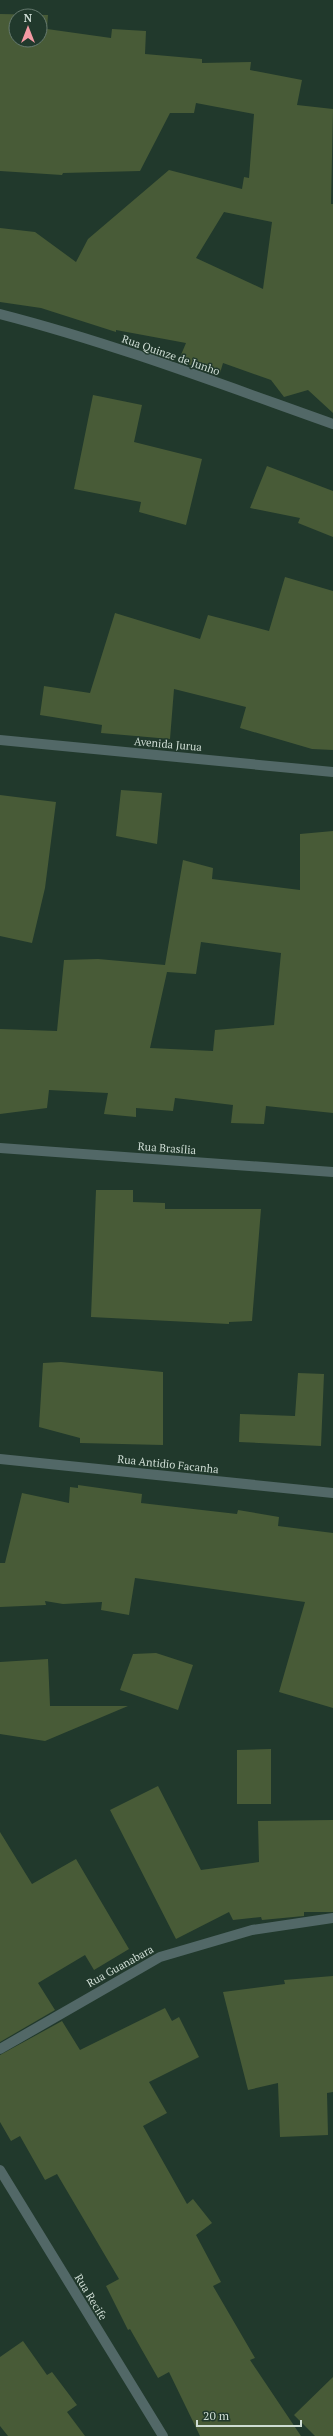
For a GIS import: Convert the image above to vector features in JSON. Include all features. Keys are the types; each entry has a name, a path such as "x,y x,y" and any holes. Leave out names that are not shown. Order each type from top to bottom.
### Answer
{"street":[{"name":"Rua Quinze de Junho","path":"0,314 44,325 333,424"},
{"name":"Avenida Jurua","path":"0,740 333,772"},
{"name":"Rua Brasília","path":"0,1148 333,1172"},
{"name":"Rua Antidio Facanha","path":"0,1459 333,1493"},
{"name":"Rua Guanabara","path":"0,2049 160,1957 252,1930 333,1918"},
{"name":"Rua Recife","path":"0,2170 162,2436"}],"building":[{"path":"0,14 8,14 8,48 48,48 48,29 111,38 112,29 146,31 145,54 202,59 202,63 251,62 250,70 302,80 297,105 333,109 331,204 333,204 333,413 308,390 284,397 271,380 223,363 220,373 178,362 186,343 116,330 116,332 41,308 0,302 0,228 35,232 76,262 88,239 169,170 242,189 244,177 249,178 254,114 196,103 194,113 170,113 140,171 63,173 62,175 0,171","holes":["224,212 272,222 263,289 196,258"]},
{"path":"93,395 142,405 134,442 202,459 186,525 139,512 141,502 74,489"},
{"path":"267,466 333,491 333,537 298,523 300,518 250,508"},
{"path":"285,577 333,591 333,750 312,749 240,728 246,707 174,689 170,739 101,733 102,725 40,715 44,686 90,693 115,613 200,639 208,615 269,631"},
{"path":"121,790 162,793 157,844 116,836"},
{"path":"0,795 56,802 45,888 32,943 0,936"},
{"path":"333,831 333,1113 266,1106 264,1124 231,1123 233,1105 175,1098 173,1111 136,1108 136,1117 104,1114 108,1093 49,1090 47,1108 0,1114 0,1029 57,1031 64,960 98,959 165,965 183,860 213,868 212,879 300,890 300,834","holes":["201,942 281,953 274,1025 215,1030 213,1051 150,1048 167,972 196,974"]},
{"path":"96,1190 133,1190 133,1202 165,1203 165,1209 261,1209 252,1321 229,1322 229,1324 91,1317"},
{"path":"61,1362 163,1372 163,1445 80,1443 80,1438 39,1427 43,1363"},
{"path":"298,1373 324,1374 321,1446 239,1442 240,1414 295,1416"},
{"path":"78,1485 142,1494 141,1503 237,1514 238,1510 279,1517 278,1526 333,1533 333,1708 279,1692 305,1602 135,1578 129,1615 101,1610 102,1602 63,1604 45,1601 46,1605 0,1607 0,1563 5,1563 22,1493 69,1503 70,1487 78,1488"},
{"path":"156,1653 193,1665 178,1710 120,1690 133,1654"},
{"path":"48,1659 50,1706 128,1706 45,1741 0,1734 0,1662"},
{"path":"271,1749 271,1804 237,1804 237,1750"},
{"path":"158,1786 201,1870 259,1862 258,1821 333,1820 333,1912 304,1912 304,1916 262,1920 261,1917 233,1920 229,1912 176,1939 110,1810"},
{"path":"0,1832 32,1884 76,1859 129,1949 94,1970 85,1955 38,1983 55,2010 0,2042"},
{"path":"333,1976 333,2092 327,2093 328,2135 280,2137 278,2083 248,2090 223,1992 285,1984 284,1980"},
{"path":"165,2008 172,2021 179,2017 199,2057 149,2082 167,2113 143,2126 187,2204 193,2199 212,2223 196,2235 221,2282 213,2286 255,2358 250,2360 301,2436 200,2436 169,2372 158,2378 130,2329 128,2330 106,2286 119,2279 57,2174 45,2180 20,2136 11,2141 0,2122 0,2055 62,2021 80,2050"},
{"path":"23,2341 47,2375 52,2372 77,2405 67,2412 85,2436 8,2436 0,2426 0,2357"},
{"path":"333,2377 333,2436 315,2436 294,2415"}]}
